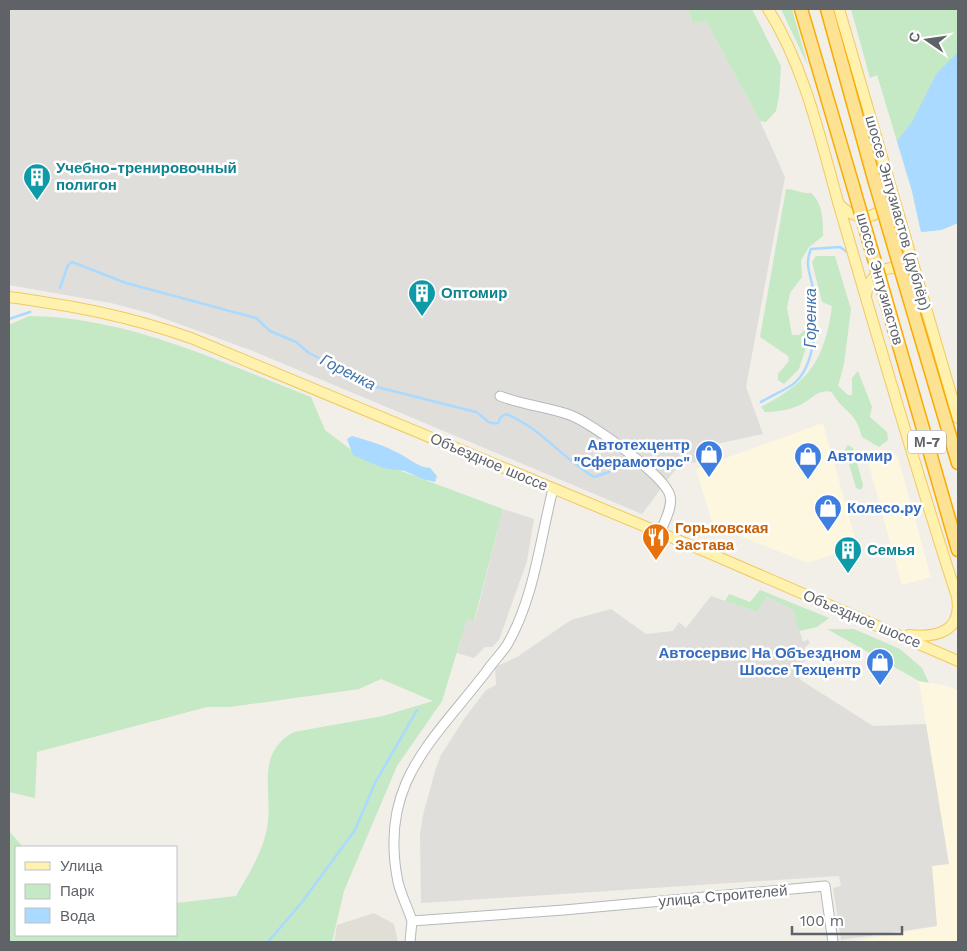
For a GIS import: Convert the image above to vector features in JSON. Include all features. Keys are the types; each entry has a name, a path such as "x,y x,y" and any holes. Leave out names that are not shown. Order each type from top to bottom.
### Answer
{"highway":[{"name":"шоссе Энтузиастов","path":"801,9 958,550"},
{"name":"шоссе Энтузиастов","path":"826,9 958,463"}],"main road":[{"path":"768,9 788,44 799,70 932,522 957,599 958,608 954,620 943,632 926,637 898,634"},
{"name":"шоссе Энтузиастов (дублёр)","path":"839,9 958,418"},
{"path":"838,202 852,215 870,216 885,205 890,187"},
{"path":"866,298 871,280 886,269 904,269 918,280"},
{"name":"Объездное шоссе","path":"9,297 115,314 191,338 660,533 958,661"}],"street":[{"path":"500,396 520,404 570,415 592,425 656,476 665,485 670,496 670,506 660,533"},
{"path":"410,942 412,921 398,884 394,855 398,805 408,776 420,754 506,645 529,589 553,489"},
{"name":"улица Строителей","path":"412,921 564,910 824,886 833,942"}],"shaded area":[{"path":"9,9 688,9 693,24 706,21 760,121 785,177 746,387 763,434 702,447 697,462 678,466 642,514 253,351 149,313 111,303 9,285"},
{"path":"823,423 857,546 808,563 730,532 712,522 696,469"},
{"path":"897,454 931,577 902,585 868,462"},
{"path":"503,509 534,519 527,561 499,640 492,647 485,647 474,658 457,653 467,618 475,620"},
{"path":"711,596 757,612 767,597 793,610 803,642 808,639 810,643 804,648 809,657 799,667 803,672 799,679 873,726 926,724 949,864 932,866 937,926 841,940 833,888 841,886 839,876 421,903 420,835 423,815 435,771 441,755 464,719 486,690 496,685 495,667 517,657 571,620 611,609 646,634 673,631 679,622 686,628"},
{"path":"919,681 948,686 958,691 958,942 849,942 937,926 932,866 949,863"},
{"path":"374,913 394,924 398,942 334,942 337,925"}],"green space":[{"path":"688,9 752,9 781,66 776,111 766,122 760,121 706,21 693,24"},
{"path":"781,9 792,9 808,66"},
{"path":"851,9 958,9 958,223 941,230 921,232 912,191 877,75 870,78"},
{"path":"786,189 811,193 815,197 820,207 823,236 809,247 801,260 802,277 790,293 787,308 792,335 799,335 805,330 809,338 799,369 784,384 778,380 778,374 789,361 788,356 760,337"},
{"path":"816,256 835,256 851,309 844,364 838,386 848,395 852,395 852,378 858,371 872,407 870,417 887,432 888,440 879,447 862,437 853,416 840,404 832,392 819,393 800,405 774,412 765,412 761,407 778,398 803,378 812,367 825,341 832,306 822,302 812,262"},
{"path":"29,316 66,318 138,333 208,356 311,397 325,430 358,455 503,509 474,621 467,619 442,701 397,766 344,891 332,942 9,942 9,831 22,846 15,846 15,936 178,936 178,903 236,896 252,867 265,837 268,823 269,765 273,753 281,742 294,732 383,716 433,701 381,679 359,689 230,707 207,707 37,752 35,798 9,792 9,325"},
{"path":"848,445 853,448 863,485 861,490 856,488 845,450"},
{"path":"760,590 829,618 817,627 799,631 793,610 767,597 757,612 725,601 729,594 750,602"},
{"path":"827,629 854,629 900,649 922,668 929,683 919,681"}],"water":[{"path":"958,52 958,223 941,230 921,232 912,191 897,141 912,122 937,73"},
{"path":"352,436 384,446 420,466 430,468 437,476 435,482 422,479 405,471 383,468 353,455 347,439"}],"waterway":[{"name":"Горенка","path":"761,402 792,385 800,377 811,354 815,327 813,290 808,265 811,249 840,247 847,252"},
{"name":"Горенка","path":"60,288 68,265 72,262 126,283 256,318 270,331 296,342 309,353 334,366 362,376 369,385 476,412 491,423 498,423 501,417 506,414 530,427 594,477 609,472"},
{"name":"Горенка","path":"9,319 30,312"},
{"path":"268,942 302,902 355,830 375,783 417,710"}],"place":[{"name":"Учебно-тренировочный полигон","path":"37,201"},
{"name":"Оптомир","path":"422,317"},
{"name":"Автотехцентр \"Сферамоторс\"","path":"709,478"},
{"name":"Автомир","path":"808,480"},
{"name":"Колесо.ру","path":"828,532"},
{"name":"Горьковская Застава","path":"656,561"},
{"name":"Семья","path":"848,574"},
{"name":"Автосервис На Объездном Шоссе Техцентр","path":"880,686"}]}
